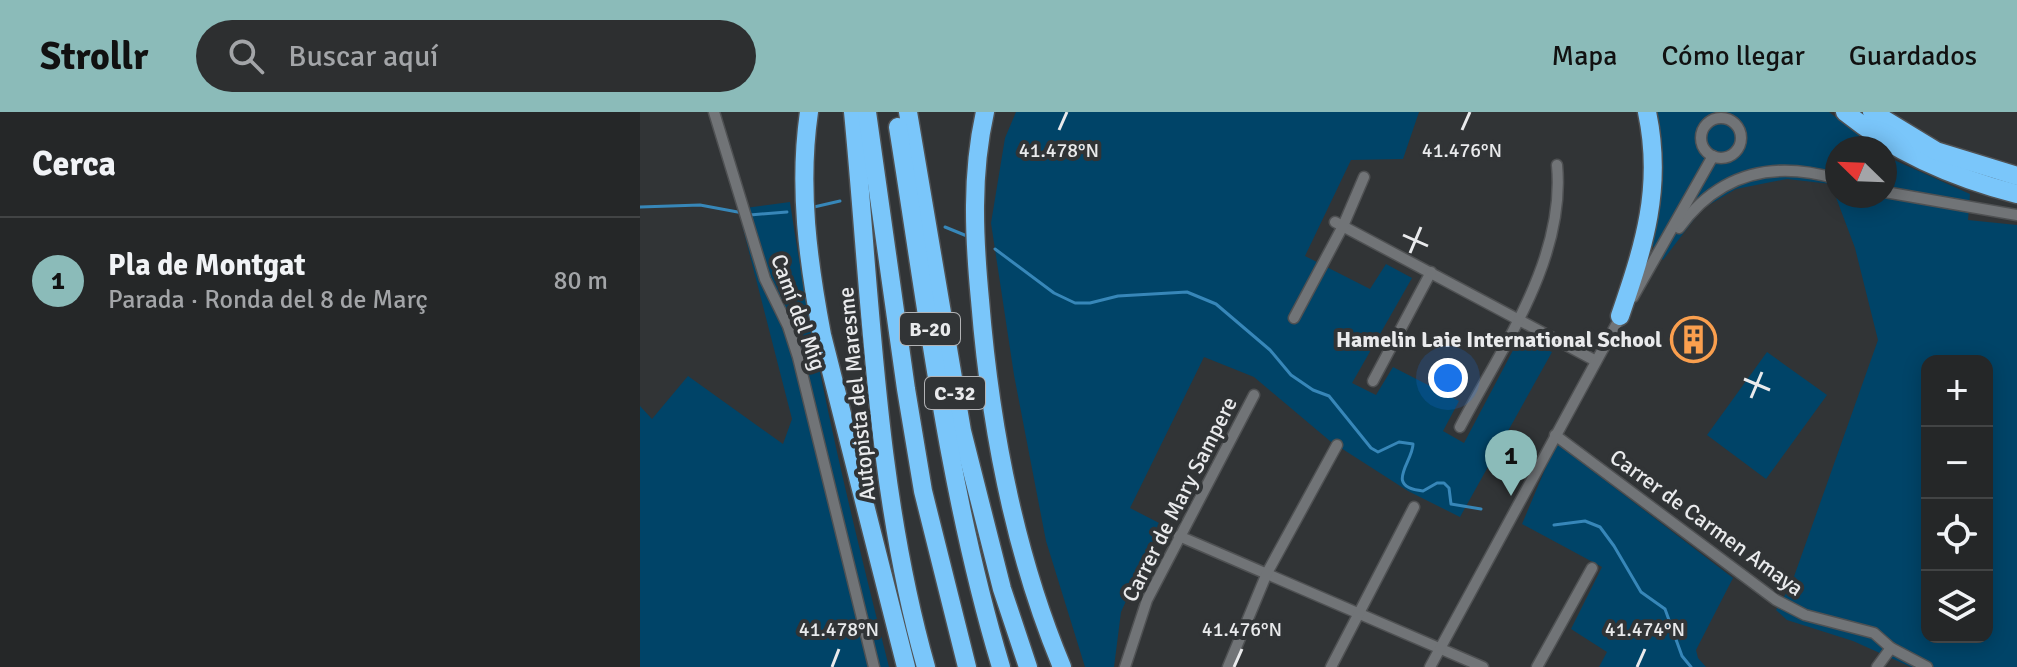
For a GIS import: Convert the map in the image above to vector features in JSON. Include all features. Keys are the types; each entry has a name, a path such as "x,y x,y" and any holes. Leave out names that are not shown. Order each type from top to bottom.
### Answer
{"highway":[{"path":"809,112 804,195 812,280 826,350 906,667"},
{"name":"Autopista del Maresme","path":"853,112 880,424 908,595 926,667"},
{"name":"B-20","path":"867,112 923,491 967,667"},
{"name":"B-20","path":"896,112 950,458 980,597 1001,667"},
{"name":"C-32","path":"908,112 962,431 1002,589 1028,667"},
{"path":"985,112 976,160 975,224 983,338 994,426 1015,522 1062,667"},
{"path":"1620,316 1641,251 1652,202 1654,158 1647,112"},
{"path":"1845,112 1875,134 1926,163 2017,194"},
{"path":"1872,112 1936,151 2017,176"},
{"path":"908,595 915,667"}],"street":[{"name":"Camí del Mig","path":"714,112 765,279 788,326 798,357 874,667"},
{"path":"1430,667 1620,316 1713,156"},
{"path":"1460,427 1548,256 1556,220 1557,165"},
{"path":"1654,262 1692,211 1723,187 1754,173 1782,171 1825,176"},
{"path":"1294,318 1364,177"},
{"path":"1897,194 2017,215"},
{"path":"1339,224 1596,361"},
{"path":"1373,381 1431,272"},
{"name":"Carrer de Mary Sampere","path":"1125,667 1147,600 1254,395"},
{"name":"Carrer de Carmen Amaya","path":"1555,435 1776,600 1805,615 1874,633 1891,648 1927,667"},
{"path":"1228,667 1267,573 1337,445"},
{"path":"1331,667 1414,507"},
{"path":"1179,536 1483,667"},
{"path":"1537,667 1592,568"},
{"path":"1877,667 1891,648"}],"shaded area":[{"path":"1016,112 1419,112 1403,159 1351,160 1305,256 1370,289 1386,264 1412,278 1352,383 1376,395 1393,367 1459,401 1443,431 1464,443 1520,337 1552,352 1460,517 1408,491 1330,441 1254,377 1204,357 1130,508 1161,524 1121,612 1114,667 1085,667 1046,541 1014,375 991,223 1005,138"},
{"path":"1652,112 1829,112 1860,136 1825,136 1825,183 1787,179 1736,189 1702,209 1663,260 1652,245 1658,203"},
{"path":"1897,161 1970,194 1968,220 2017,225 2017,667 1911,667 1853,641 1787,620 1776,610 1791,585 1878,340 1855,248 1840,208 1897,208"},
{"path":"790,202 834,436 889,667 640,667 640,406 652,419 688,376 783,444 792,419 738,209"},
{"path":"1767,352 1827,395 1766,479 1707,435"},
{"path":"1556,443 1733,578 1696,650 1706,667 1599,667 1607,652 1571,629 1602,567 1522,524"}],"waterway":[{"path":"814,207 840,201"},
{"path":"640,207 700,205 743,213"},
{"path":"750,215 787,212"},
{"path":"945,227 967,236"},
{"path":"995,249 1054,293 1075,303 1090,303 1118,296 1187,292 1216,304 1270,350 1291,375 1313,390 1329,396 1371,448 1378,452 1399,442 1413,444 1402,479 1411,489 1423,491 1437,483 1444,483 1449,488 1451,504 1481,509"},
{"path":"1554,525 1585,521 1600,527 1641,592 1665,609 1682,656 1691,667"}],"place":[{"name":"Hamelin Laie International School","path":"1693,339"},
{"name":"Pla de Montgat","path":"1511,496"}]}
